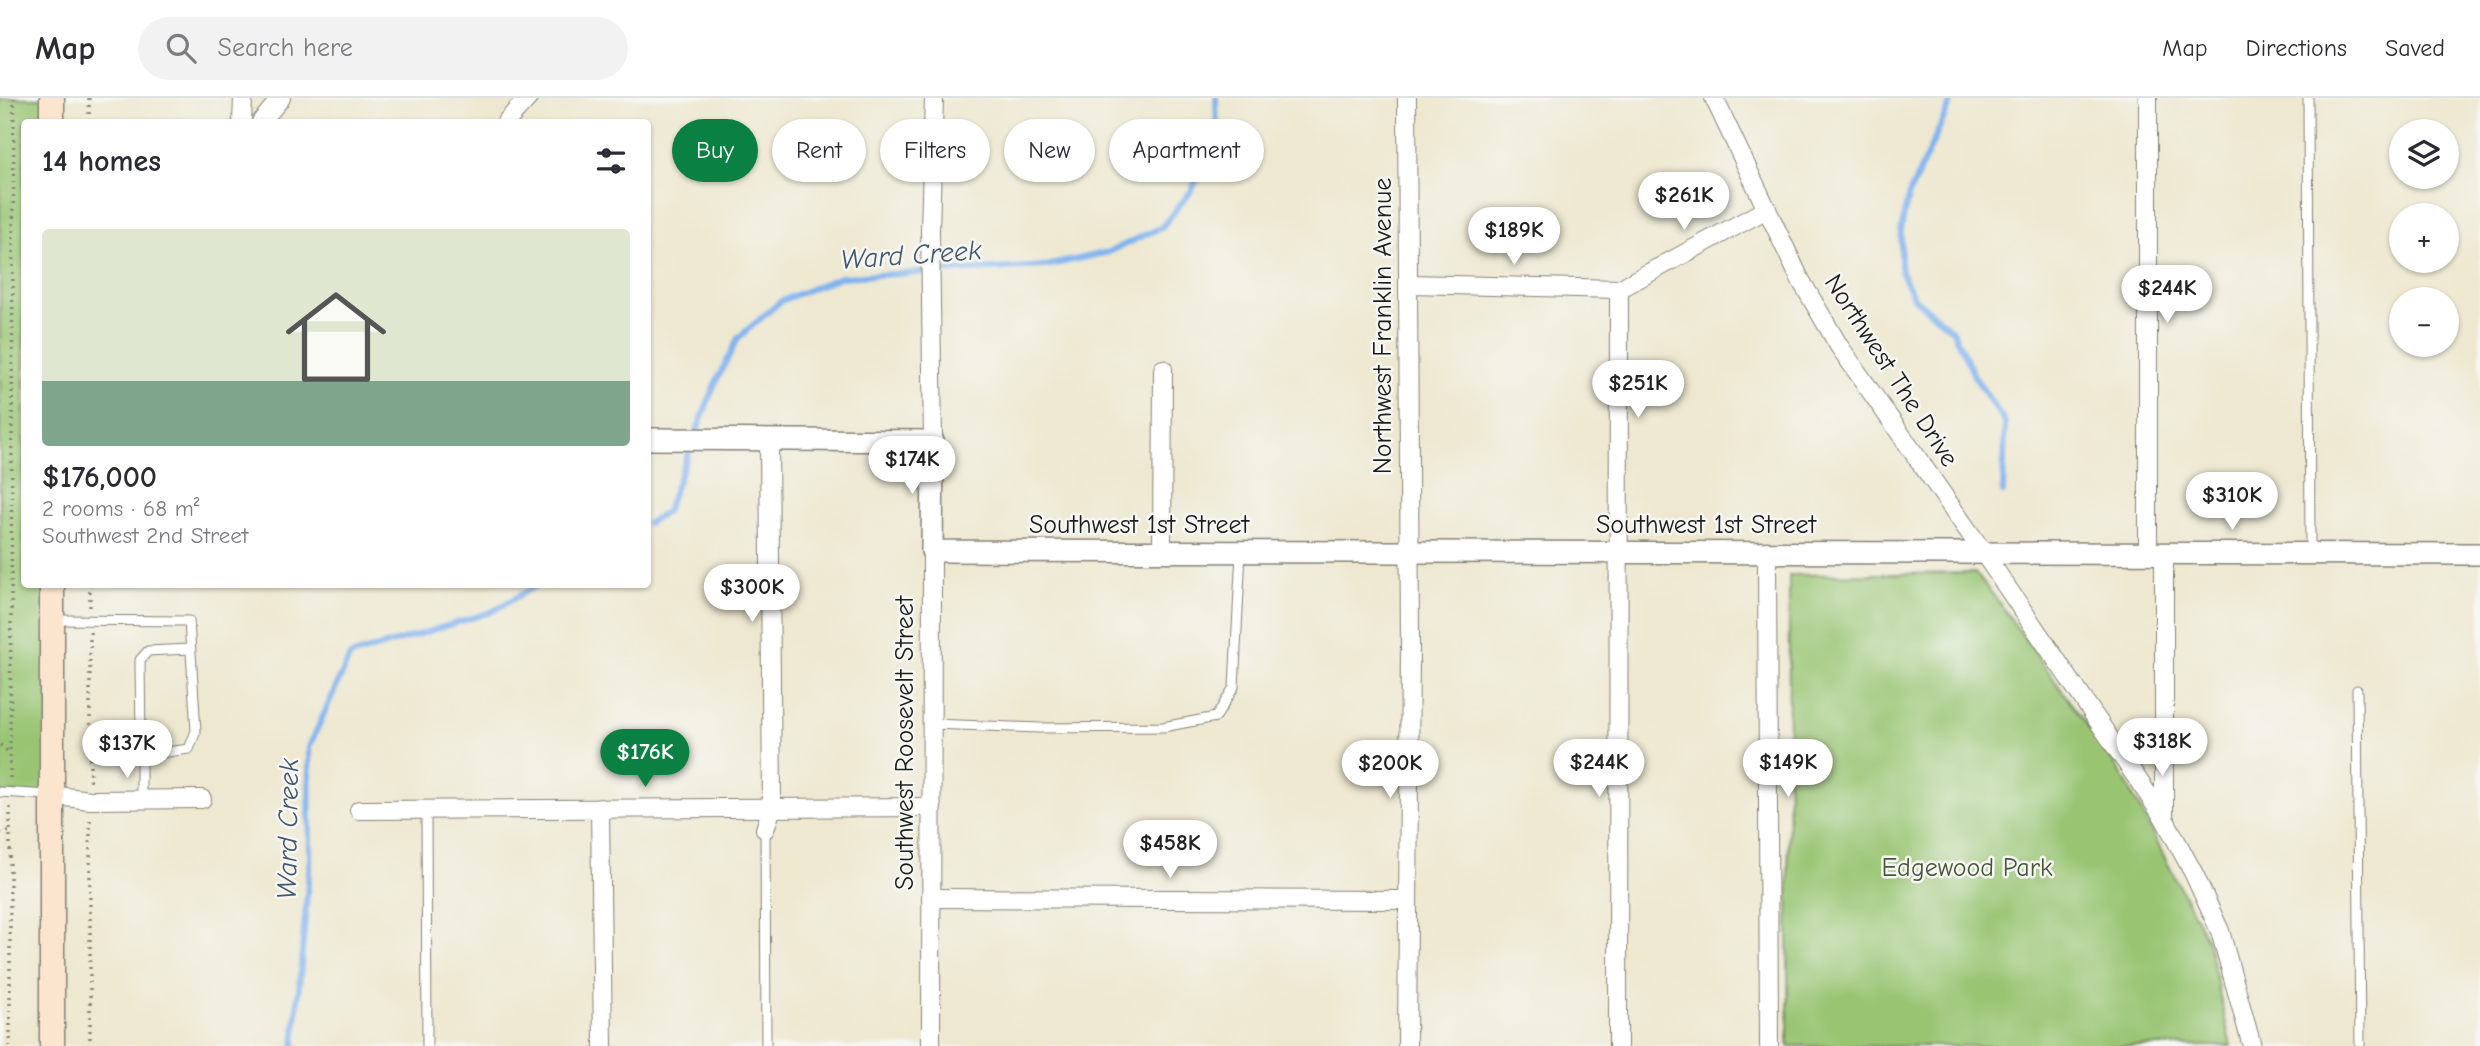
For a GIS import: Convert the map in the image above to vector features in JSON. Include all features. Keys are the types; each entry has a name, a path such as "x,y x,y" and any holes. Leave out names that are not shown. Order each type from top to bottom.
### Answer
{"main road":[{"path":"51,98 52,119"},
{"path":"52,588 52,1046"}],"street":[{"path":"242,119 243,98"},
{"path":"264,119 281,98"},
{"path":"509,119 528,98"},
{"path":"651,439 933,441 930,230 934,98"},
{"name":"Northwest Franklin Avenue","path":"1406,1046 1410,554 1408,98"},
{"name":"Northwest The Drive","path":"1714,98 1800,279 1839,346 2164,818 2220,931 2252,1046"},
{"path":"2148,98 2156,553 2164,818"},
{"path":"1409,284 1619,289 1767,209"},
{"path":"1618,1046 1619,289"},
{"path":"1162,551 1163,369"},
{"path":"765,829 772,808 769,441"},
{"name":"Southwest Roosevelt Street","path":"931,1046 933,441"},
{"name":"Southwest 1st Street","path":"932,551 2480,554"},
{"path":"1768,551 1769,1046"},
{"path":"50,795 90,800 202,799"},
{"path":"359,810 932,807"},
{"path":"600,808 603,1046"},
{"path":"931,898 1408,900"}],"lane":[{"path":"2308,98 2310,553"},
{"path":"932,724 1040,728 1163,727 1216,717 1234,687 1241,552"},
{"path":"51,620 188,621 196,731 189,749 153,754 141,744"},
{"path":"141,799 140,660 148,651 190,649"},
{"path":"2357,690 2360,1046"},
{"path":"5,792 50,795"},
{"path":"426,809 426,1046"},
{"path":"765,829 766,1046"}],"path":[{"path":"10,1046 10,831 5,792 10,753 13,98"},
{"path":"89,98 89,119"},
{"path":"0,746 10,753"},
{"path":"0,833 10,831"}],"green space":[{"path":"0,98 50,98 50,119 21,119 21,588 50,588 50,795 0,793"},
{"name":"Edgewood Park","path":"1975,573 2123,776 2208,942 2231,1046 1788,1046 1789,575"}],"waterway":[{"name":"Ward Creek","path":"651,521 666,512 714,386 738,338 781,301 840,277 1046,266 1109,252 1162,227 1192,190 1217,133 1216,98"},
{"path":"1953,98 1908,197 1901,230 1901,271 1914,298 1953,331 1974,376 2005,423 2003,493"},
{"name":"Ward Creek","path":"294,1046 310,859 309,747 350,656 491,612 532,588"}]}
